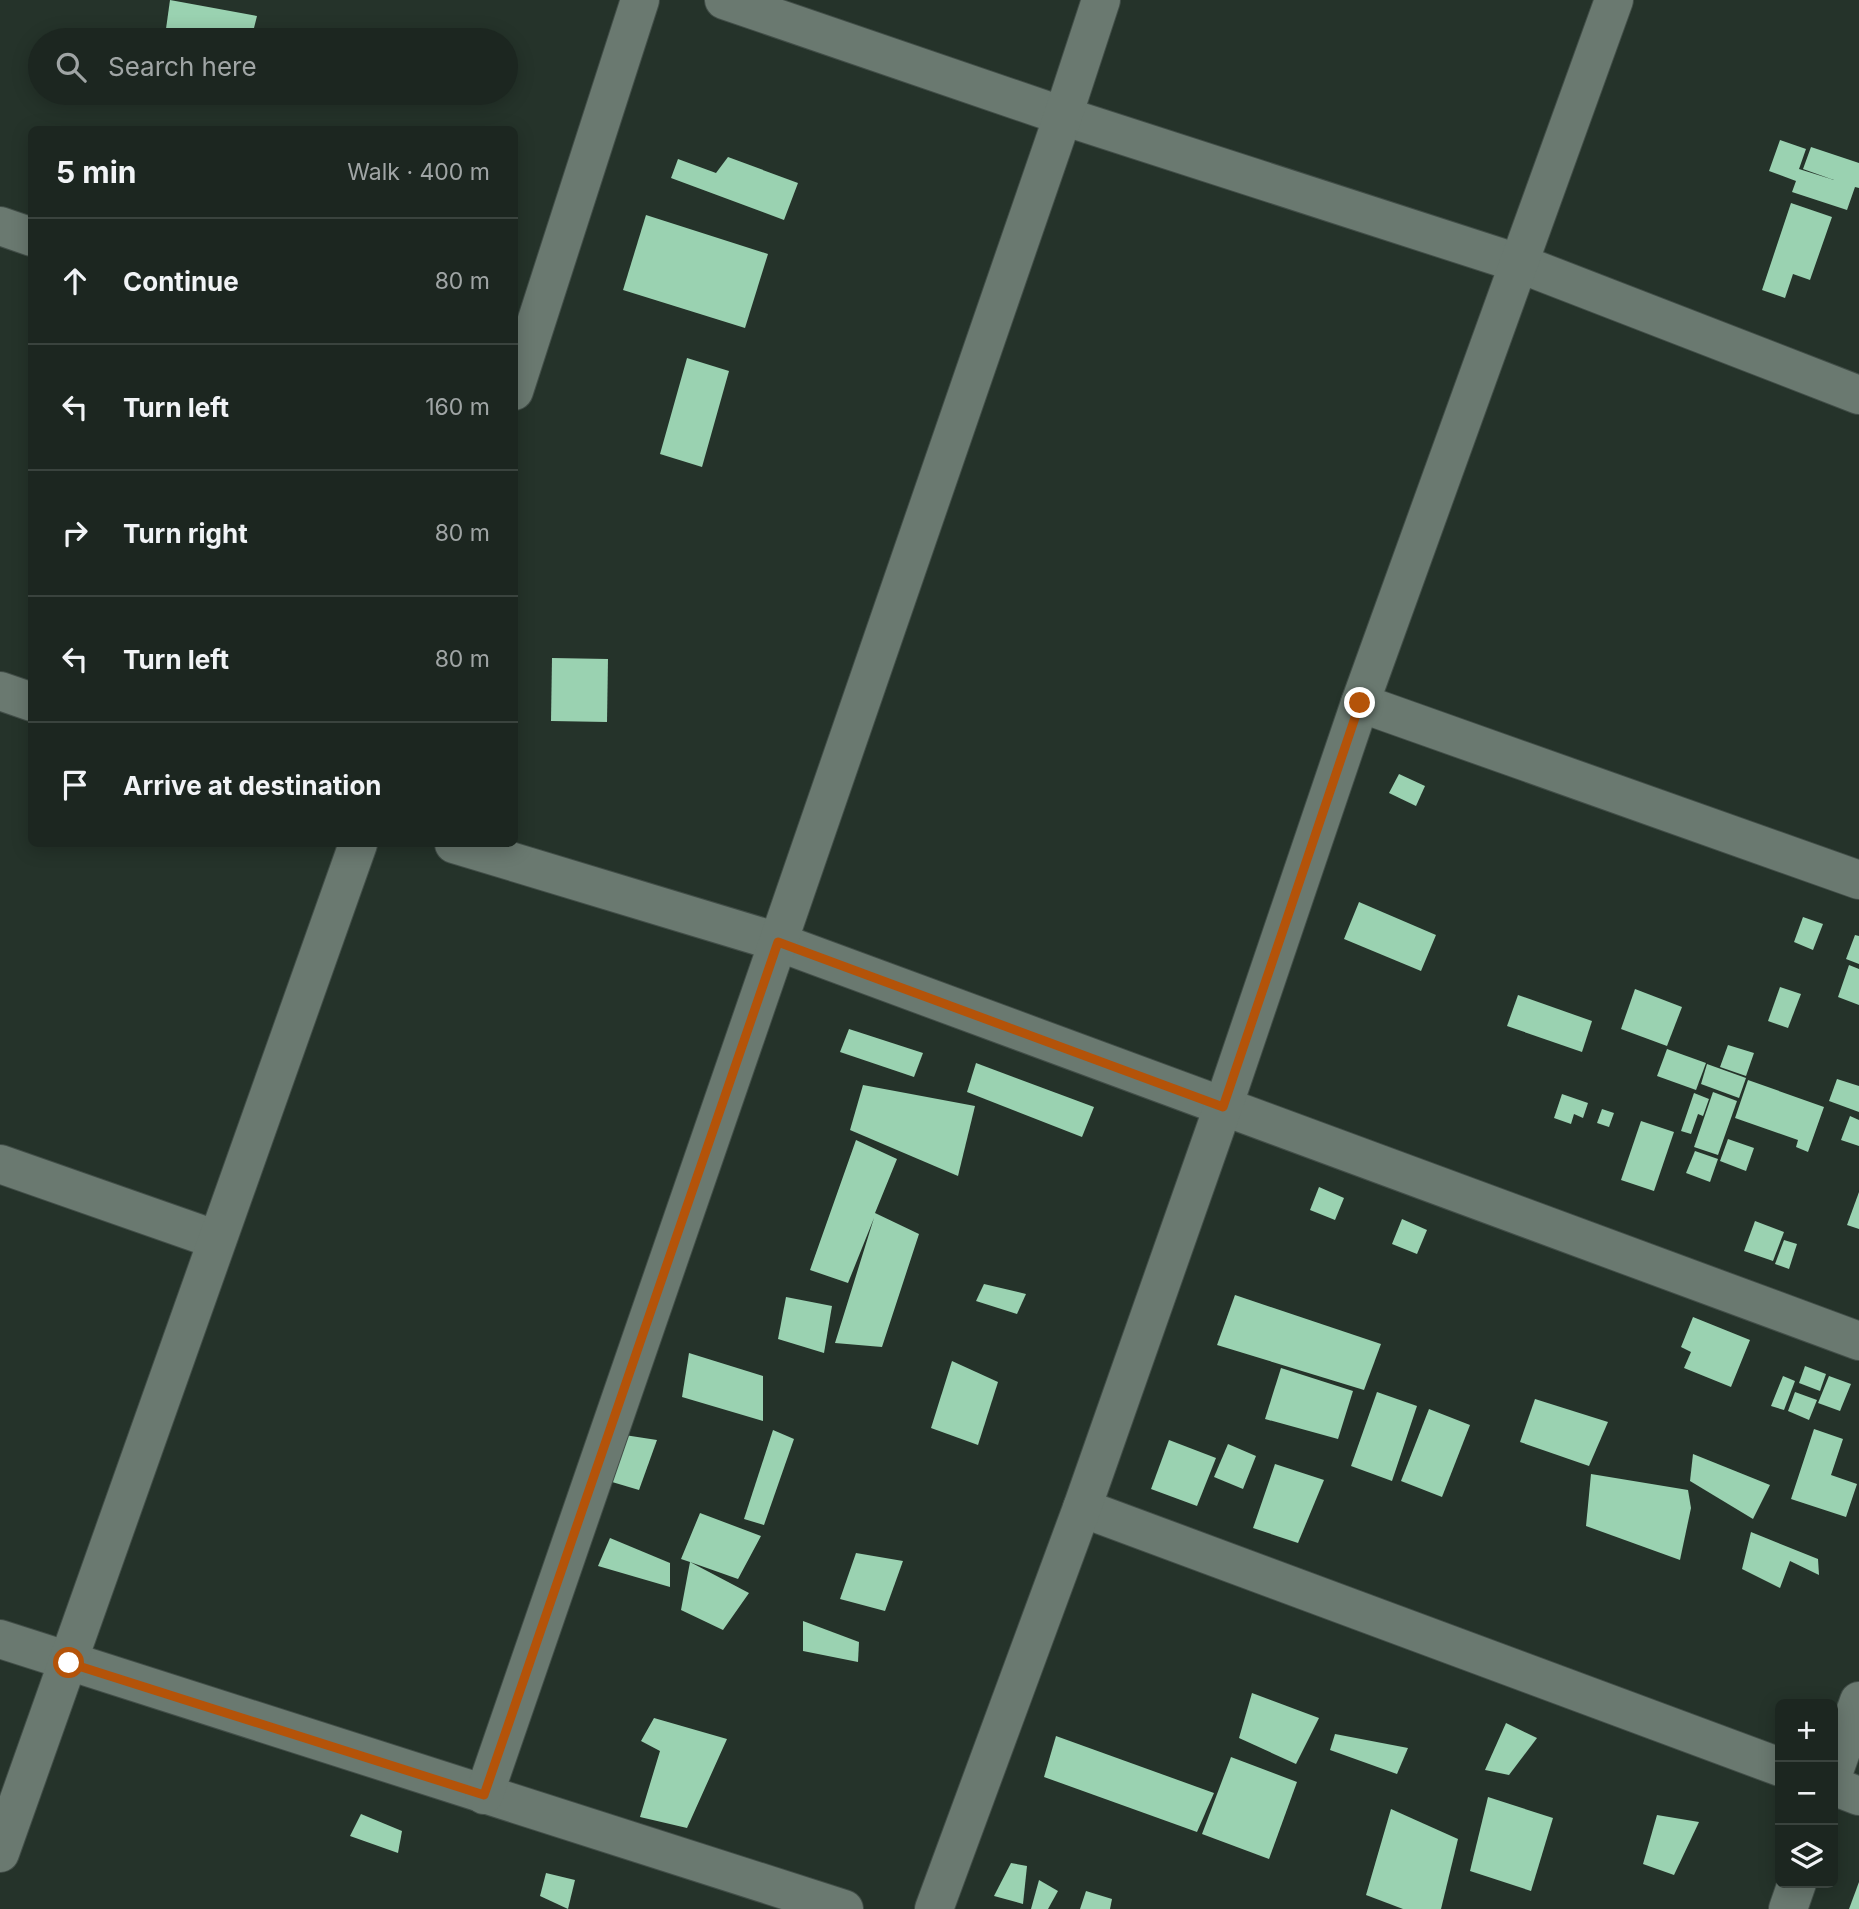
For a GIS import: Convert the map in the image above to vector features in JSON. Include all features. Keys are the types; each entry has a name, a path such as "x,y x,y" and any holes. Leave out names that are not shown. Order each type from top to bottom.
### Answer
{"street":[{"path":"518,379 640,0"},
{"path":"724,0 1063,116 1518,263 1859,395"},
{"path":"484,1795 1101,0"},
{"path":"934,1909 1082,1508 1223,1107 1360,703 1614,0"},
{"path":"0,226 28,236"},
{"path":"0,691 28,701"},
{"path":"1360,703 1859,880"},
{"path":"0,1853 357,847"},
{"path":"464,847 778,942 1859,1341"},
{"path":"0,1164 217,1240"},
{"path":"1082,1508 1775,1765"},
{"path":"0,1639 844,1909"},
{"path":"1837,1762 1859,1701"},
{"path":"1838,1788 1859,1796"},
{"path":"1788,1909 1795,1888"}],"building":[{"path":"170,0 257,16 254,28 166,28"},
{"path":"1780,140 1806,149 1799,169 1834,180 1803,169 1811,147 1859,163 1859,188 1855,187 1847,210 1792,192 1796,181 1769,171"},
{"path":"728,157 798,183 784,220 671,178 678,159 716,173"},
{"path":"1791,203 1832,217 1810,280 1793,274 1785,298 1762,290"},
{"path":"646,215 768,254 745,328 623,290"},
{"path":"687,358 729,371 702,467 660,454"},
{"path":"552,658 608,659 607,722 551,721"},
{"path":"1399,774 1425,786 1416,806 1389,793"},
{"path":"1359,902 1436,935 1421,971 1344,939"},
{"path":"1803,917 1823,924 1813,950 1794,942"},
{"path":"1855,935 1859,936 1859,964 1846,959"},
{"path":"1849,965 1859,969 1859,1005 1838,997"},
{"path":"1780,987 1801,994 1788,1028 1768,1021"},
{"path":"1635,989 1682,1007 1667,1046 1621,1029"},
{"path":"1518,995 1592,1021 1582,1052 1507,1026"},
{"path":"849,1029 923,1053 914,1077 840,1052"},
{"path":"1728,1045 1754,1053 1746,1076 1720,1067"},
{"path":"1667,1049 1706,1063 1696,1090 1657,1076"},
{"path":"976,1063 1094,1107 1082,1137 967,1092"},
{"path":"1707,1064 1746,1078 1739,1098 1701,1084"},
{"path":"1837,1079 1859,1086 1859,1112 1829,1101"},
{"path":"1748,1080 1824,1107 1808,1152 1796,1147 1798,1140 1735,1118"},
{"path":"863,1085 975,1106 958,1176 850,1130"},
{"path":"1713,1092 1737,1101 1718,1155 1694,1147"},
{"path":"1694,1093 1709,1099 1703,1116 1698,1114 1691,1134 1681,1131"},
{"path":"1562,1094 1588,1103 1583,1118 1574,1114 1571,1124 1554,1118"},
{"path":"1602,1109 1614,1113 1609,1127 1597,1123"},
{"path":"1850,1116 1859,1120 1859,1146 1841,1140"},
{"path":"1641,1121 1674,1132 1654,1191 1621,1180"},
{"path":"1728,1139 1754,1148 1746,1171 1720,1161"},
{"path":"856,1140 897,1159 875,1213 919,1234 882,1347 835,1343 874,1218 848,1283 810,1270"},
{"path":"1695,1151 1718,1159 1710,1182 1686,1173"},
{"path":"1319,1187 1344,1198 1335,1220 1310,1210"},
{"path":"1859,1192 1859,1229 1847,1225"},
{"path":"1402,1219 1427,1230 1417,1254 1392,1244"},
{"path":"1755,1221 1784,1232 1773,1261 1744,1251"},
{"path":"1784,1240 1797,1244 1789,1269 1775,1264"},
{"path":"984,1284 1026,1294 1017,1314 976,1301"},
{"path":"1235,1295 1381,1344 1364,1390 1217,1345"},
{"path":"786,1297 832,1306 824,1353 778,1339"},
{"path":"1693,1317 1750,1340 1731,1387 1684,1368 1691,1352 1681,1347"},
{"path":"689,1353 763,1376 763,1421 682,1397"},
{"path":"952,1361 998,1382 978,1445 931,1428"},
{"path":"1805,1366 1826,1374 1820,1391 1799,1383"},
{"path":"1281,1368 1353,1391 1338,1439 1265,1419"},
{"path":"1783,1376 1795,1381 1784,1410 1771,1406"},
{"path":"1829,1376 1851,1384 1840,1411 1818,1403"},
{"path":"1377,1392 1417,1406 1392,1481 1351,1466"},
{"path":"1795,1392 1817,1400 1809,1420 1788,1411"},
{"path":"1535,1399 1608,1422 1589,1466 1520,1442"},
{"path":"1429,1409 1470,1425 1442,1497 1401,1481"},
{"path":"1814,1429 1843,1439 1831,1475 1857,1484 1846,1517 1791,1499"},
{"path":"773,1430 794,1439 764,1525 744,1519"},
{"path":"618,1434 657,1440 639,1490 602,1479"},
{"path":"1169,1440 1216,1458 1197,1506 1151,1489"},
{"path":"1228,1444 1256,1456 1243,1489 1214,1477"},
{"path":"1693,1454 1770,1485 1753,1519 1690,1481"},
{"path":"1275,1464 1324,1480 1298,1543 1253,1528"},
{"path":"1591,1474 1688,1490 1691,1508 1680,1560 1586,1526"},
{"path":"700,1513 761,1536 738,1579 681,1559"},
{"path":"1751,1532 1818,1559 1819,1575 1790,1561 1780,1588 1742,1569"},
{"path":"610,1538 670,1563 670,1587 598,1566"},
{"path":"856,1553 903,1561 885,1611 840,1599"},
{"path":"690,1562 749,1593 723,1630 681,1610"},
{"path":"803,1621 859,1642 858,1662 803,1651"},
{"path":"1252,1693 1319,1718 1296,1764 1239,1738"},
{"path":"654,1718 727,1739 687,1828 640,1817 660,1751 641,1741"},
{"path":"1506,1723 1537,1738 1509,1775 1485,1770"},
{"path":"1335,1734 1408,1748 1397,1774 1330,1750"},
{"path":"1056,1736 1214,1793 1197,1832 1044,1777"},
{"path":"1231,1757 1297,1782 1269,1859 1202,1834"},
{"path":"1488,1797 1553,1818 1531,1891 1470,1871"},
{"path":"1391,1809 1458,1839 1441,1909 1403,1909 1366,1895"},
{"path":"361,1814 402,1831 398,1853 350,1836"},
{"path":"1657,1815 1699,1822 1674,1875 1643,1864"},
{"path":"1011,1863 1027,1866 1023,1904 994,1896"},
{"path":"546,1873 575,1880 568,1909 540,1896"},
{"path":"1039,1880 1058,1891 1048,1909 1031,1909"},
{"path":"1859,1882 1859,1909 1849,1909"},
{"path":"1086,1891 1112,1899 1110,1909 1080,1909"}],"route":[{"path":"69,1663 484,1795 778,942 1223,1107 1360,703"}]}
